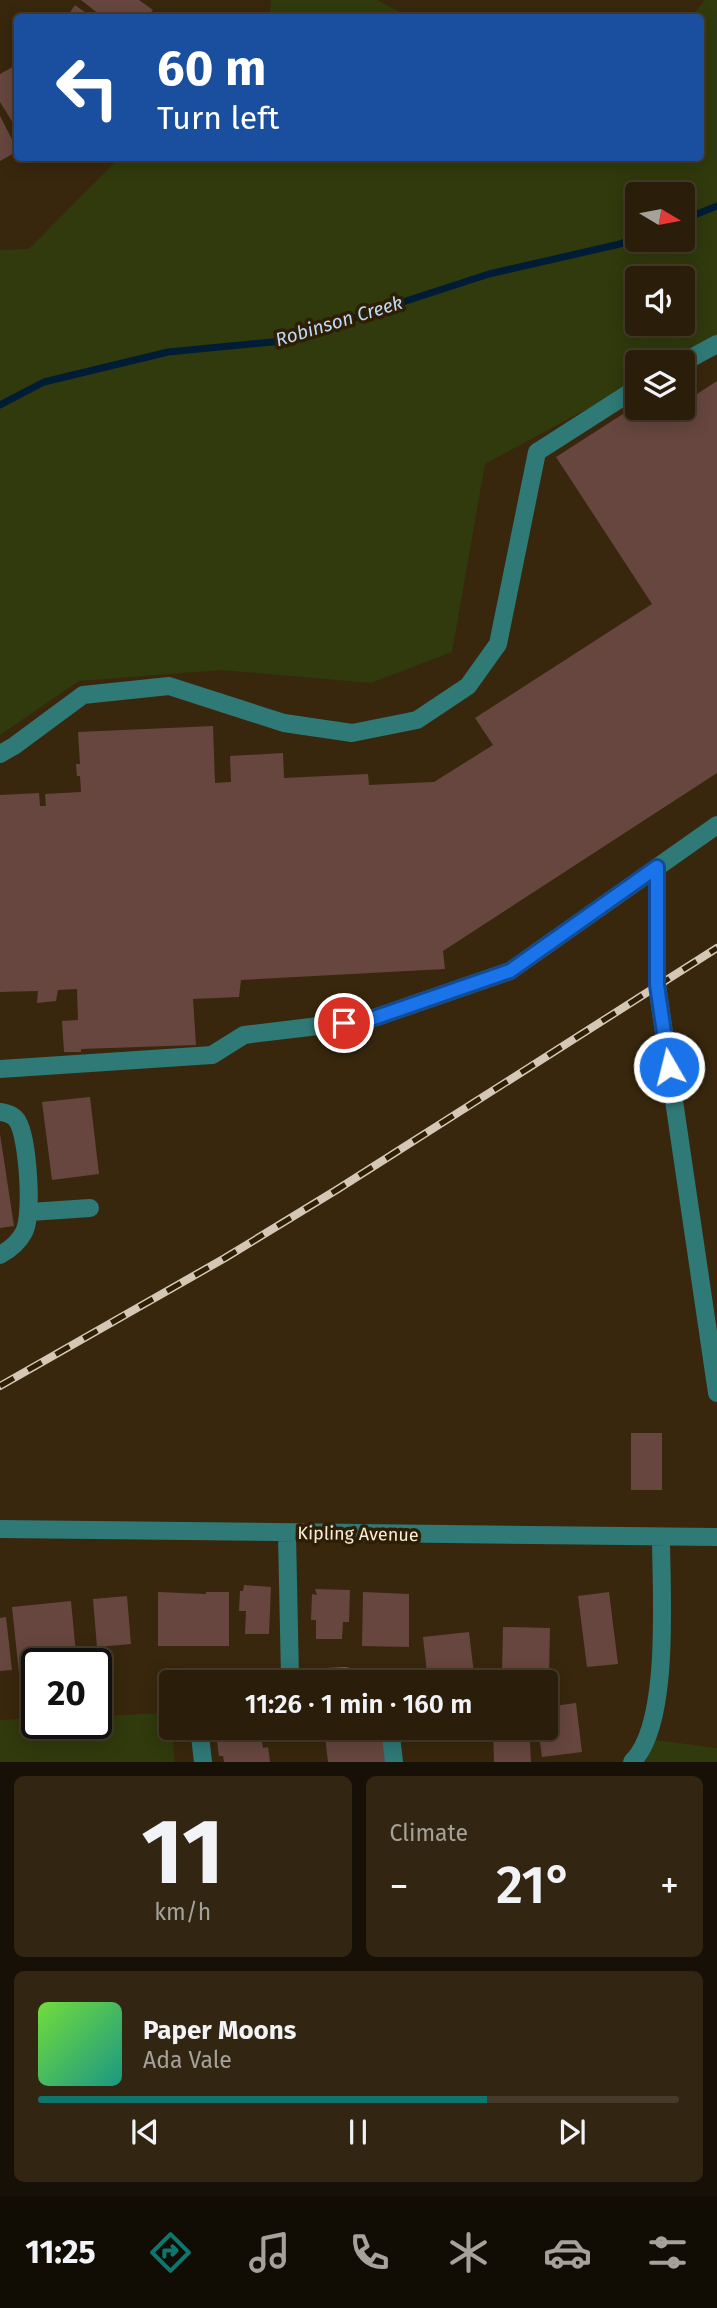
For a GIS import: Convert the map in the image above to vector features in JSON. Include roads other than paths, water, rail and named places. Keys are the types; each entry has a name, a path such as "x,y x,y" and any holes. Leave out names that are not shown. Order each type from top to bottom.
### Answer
{"street":[{"path":"695,356 717,344"},
{"path":"0,754 83,695 169,686 284,723 352,733 417,720 468,686 498,644 537,452 625,396"},
{"path":"0,1069 212,1055 244,1035 368,1020 510,971 717,825"},
{"path":"657,867 657,985 717,1393"},
{"path":"0,1112 17,1119 24,1136 30,1212 24,1232 9,1250 0,1255"},
{"path":"30,1212 90,1208"},
{"name":"Kipling Avenue","path":"0,1529 717,1537"},
{"path":"287,1534 290,1670"},
{"path":"632,1762 643,1752 661,1680 661,1537"},
{"path":"200,1740 203,1762"},
{"path":"391,1740 394,1762"}],"waterway":[{"name":"Robinson Creek","path":"695,215 717,206"},
{"name":"Robinson Creek","path":"0,405 44,382 168,352 283,341 489,274 625,242"}],"railway":[{"path":"0,1386 225,1258 338,1189 717,948"}]}
